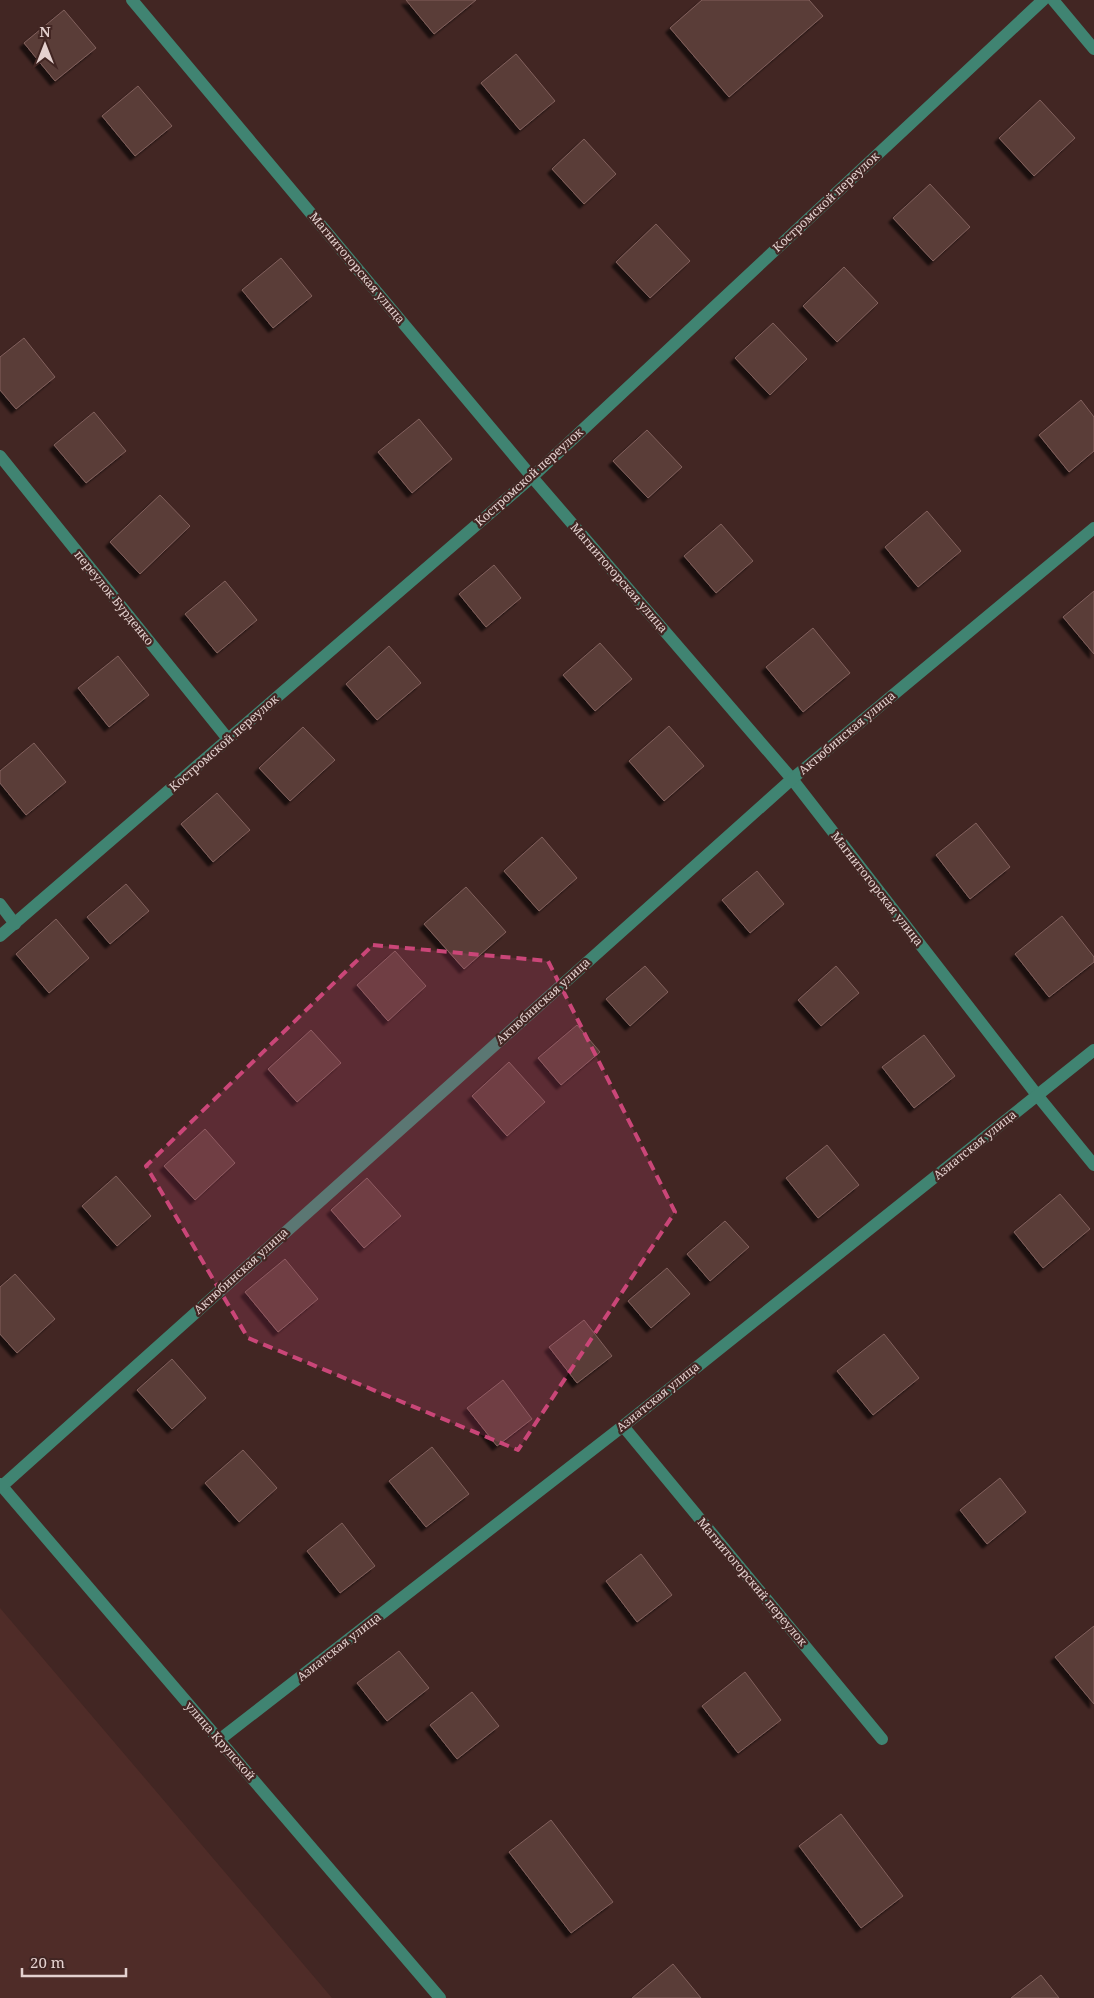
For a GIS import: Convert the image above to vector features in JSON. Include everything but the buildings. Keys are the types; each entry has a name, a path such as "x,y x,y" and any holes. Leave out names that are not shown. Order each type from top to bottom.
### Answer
{"street":[{"name":"Магнитогорская улица","path":"132,0 532,477 792,779 1037,1095 1094,1165"},
{"name":"Костромской переулок","path":"0,936 532,477 1043,0"},
{"path":"1053,0 1094,49"},
{"name":"переулок Бурденко","path":"0,456 228,739"},
{"name":"Актюбинская улица","path":"1,1485 792,779 1094,528"},
{"path":"0,904 15,924"},
{"name":"Азиатская улица","path":"219,1740 622,1426 1094,1050"},
{"name":"Магнитогорский переулок","path":"622,1426 882,1739"},
{"name":"улица Крупской","path":"1,1485 440,1998"}],"highlighted area":[{"path":"373,945 548,961 675,1212 518,1450 248,1338 146,1166"}],"shaded area":[{"path":"0,1608 332,1998 0,1998"}]}
